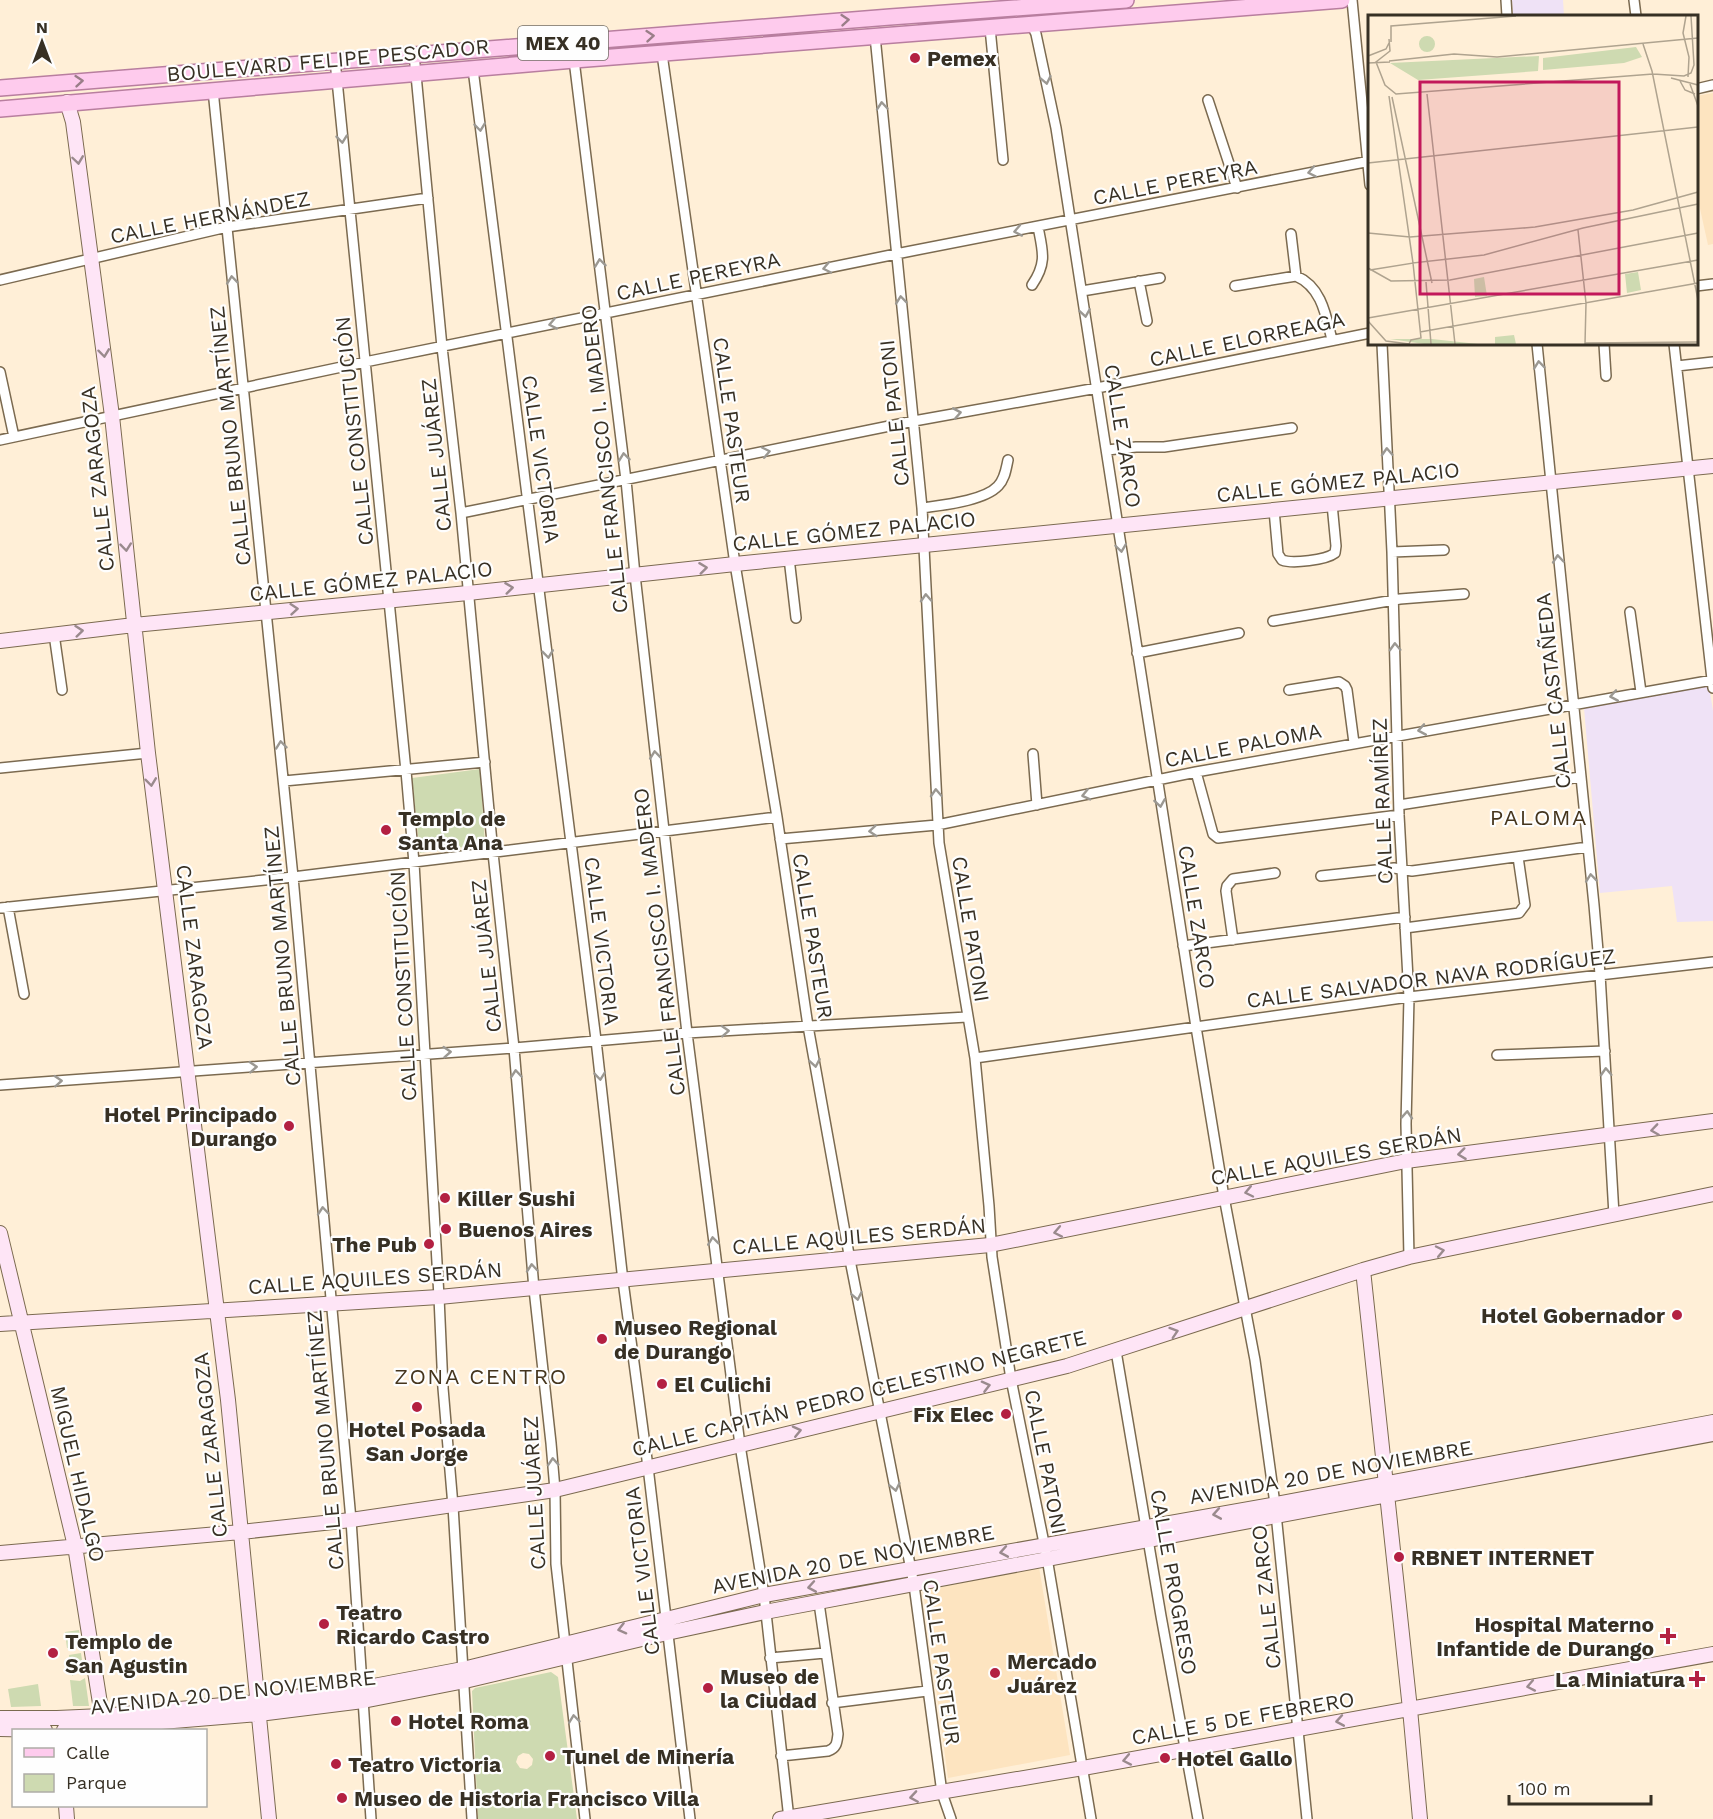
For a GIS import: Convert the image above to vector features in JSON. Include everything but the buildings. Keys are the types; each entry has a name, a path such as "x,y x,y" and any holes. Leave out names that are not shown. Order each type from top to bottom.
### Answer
{"main road":[{"name":"BOULEVARD FELIPE PESCADOR","path":"6,88 335,60 926,15 1026,4 1126,0"},
{"name":"BOULEVARD FELIPE PESCADOR","path":"0,109 574,60 1342,0"},
{"path":"1026,4 1031,23"},
{"path":"926,15 939,19 942,31"},
{"path":"875,36 878,27 890,16"},
{"path":"574,60 579,50 585,47 620,38"},
{"path":"213,90 218,79 237,68"},
{"path":"6,88 49,90 62,96 67,102"}],"street":[{"path":"1352,0 1368,152"},
{"path":"1506,0 1507,15"},
{"path":"1634,0 1636,15"},
{"name":"CALLE ZARCO","path":"1031,23 1036,34 1056,128 1156,780 1224,1197 1260,1395 1275,1510 1307,1819"},
{"path":"990,27 1003,160"},
{"name":"CALLE PATONI","path":"875,36 922,508 939,843 975,1059 989,1206 990,1245 1011,1379 1046,1552 1091,1819"},
{"name":"CALLE JUÁREZ","path":"414,54 514,1048 534,1289 555,1490 556,1564 585,1819"},
{"name":"CALLE PASTEUR","path":"662,54 735,564 777,817 808,1026 850,1260 912,1569 942,1793 951,1819"},
{"name":"CALLE CONSTITUCIÓN","path":"335,60 335,81 414,862 443,1388 453,1506 472,1819"},
{"name":"CALLE FRANCISCO I. MADERO","path":"574,60 627,480 635,575 687,1033 740,1445 764,1595 786,1819"},
{"name":"CALLE VICTORIA","path":"473,69 572,843 623,1281 648,1467 690,1819"},
{"path":"1698,89 1713,85"},
{"name":"CALLE BRUNO MARTÍNEZ","path":"213,90 284,781 310,1062 351,1520 371,1819"},
{"path":"1208,100 1237,188"},
{"name":"CALLE ZARAGOZA","path":"67,102 73,122 112,416 148,753 228,1400 269,1819"},
{"name":"CALLE PEREYRA","path":"0,440 365,362 1368,161"},
{"name":"CALLE HERNÁNDEZ","path":"0,280 227,227 428,198"},
{"path":"1032,285 1044,260 1038,227"},
{"path":"1290,234 1296,276"},
{"path":"1235,286 1296,276 1302,279 1316,292 1324,310 1332,340"},
{"path":"1082,291 1160,278"},
{"path":"1139,281 1147,321"},
{"path":"1698,286 1713,284"},
{"name":"CALLE ELORREAGA","path":"461,513 914,421 1097,388 1368,333"},
{"name":"CALLE RAMÍREZ","path":"1382,345 1392,552 1399,810 1409,997 1406,1161 1409,1257"},
{"name":"CALLE CASTAÑEDA","path":"1537,345 1600,974 1614,1215"},
{"path":"1604,345 1606,376"},
{"path":"1674,345 1709,621 1713,682"},
{"path":"1677,366 1713,362"},
{"path":"0,372 14,437"},
{"path":"1107,450 1164,447 1292,428"},
{"path":"922,508 955,503 980,496 997,488 1005,474 1008,460"},
{"name":"CALLE GÓMEZ PALACIO","path":"0,641 134,625 468,593 789,558 1713,466"},
{"path":"1274,510 1278,554 1282,560 1290,562 1328,557 1335,553 1332,504"},
{"path":"1392,552 1444,550"},
{"path":"789,558 796,618"},
{"path":"1273,621 1393,600 1464,594"},
{"path":"1630,612 1641,692"},
{"path":"1137,653 1239,633"},
{"path":"54,634 62,690"},
{"path":"1289,690 1339,682 1342,684 1347,690 1354,743"},
{"name":"CALLE PALOMA","path":"780,839 937,825 1156,780 1197,775 1397,735 1641,692 1713,682"},
{"path":"0,768 148,753"},
{"path":"1033,754 1037,805"},
{"path":"284,781 485,762"},
{"path":"1197,775 1215,837 1294,829 1580,777"},
{"path":"24,994 4,908 293,877 777,817"},
{"path":"1320,876 1394,868 1412,871 1588,847"},
{"path":"1405,928 1515,915 1523,910 1525,900 1518,857"},
{"path":"1233,940 1226,891 1229,881 1275,873"},
{"path":"1183,946 1405,917"},
{"name":"CALLE SALVADOR NAVA RODRÍGUEZ","path":"975,1059 1409,997 1713,962"},
{"path":"0,1085 514,1048 687,1033 967,1017"},
{"path":"1497,1055 1605,1051"},
{"name":"CALLE AQUILES SERDÁN","path":"0,1324 439,1297 990,1245 1406,1161 1713,1121"},
{"name":"CALLE CAPITÁN PEDRO CELESTINO NEGRETE","path":"0,1553 351,1520 555,1490 880,1412 1116,1351 1409,1257 1713,1194"},
{"name":"MIGUEL HIDALGO","path":"0,1233 75,1546 103,1722"},
{"path":"1363,1270 1420,1819"},
{"name":"CALLE PROGRESO","path":"1116,1351 1198,1819"},
{"name":"AVENIDA 20 DE NOVIEMBRE","path":"667,1626 765,1612 914,1585 1046,1552 1386,1489 1713,1422"},
{"name":"AVENIDA 20 DE NOVIEMBRE","path":"1386,1489 1713,1434"},
{"name":"AVENIDA 20 DE NOVIEMBRE","path":"0,1718 57,1724 103,1722 258,1708 363,1694 464,1675 667,1626 764,1595 912,1569 1046,1552"},
{"path":"781,1756 828,1751 833,1749 837,1742 838,1734 819,1603"},
{"path":"770,1658 825,1653"},
{"name":"CALLE 5 DE FEBRERO","path":"786,1819 1083,1768 1713,1654"},
{"path":"832,1703 927,1691"},
{"name":"AVENIDA 20 DE NOVIEMBRE","path":"73,1729 103,1722"}],"shaded area":[{"path":"1512,0 1563,0 1564,15 1513,15"},
{"path":"1713,93 1713,244 1708,245 1698,200 1698,96"},
{"path":"1709,686 1713,711 1713,921 1677,922 1672,886 1600,893 1584,708"},
{"name":"Mercado Juárez","path":"1039,1567 1070,1755 948,1778 923,1591"}],"green space":[{"path":"480,769 485,844 420,853 412,778"},
{"path":"79,1630 81,1647 67,1648 65,1632"},
{"path":"81,1653 84,1674 78,1672 72,1676 69,1655"},
{"path":"551,1672 558,1677 577,1819 478,1819 472,1691 475,1688","holes":["523,1753 529,1754 533,1759 532,1765 527,1769 520,1768 516,1762 518,1756"]},
{"path":"85,1678 89,1706 73,1706 70,1680 80,1681"},
{"path":"38,1684 41,1706 11,1707 8,1689"}],"place":[{"name":"Pemex","path":"915,58"},
{"name":"Templo de Santa Ana","path":"386,830"},
{"name":"Hotel Principado Durango","path":"289,1126"},
{"name":"Killer Sushi","path":"445,1198"},
{"name":"Buenos Aires","path":"446,1229"},
{"name":"The Pub","path":"429,1244"},
{"name":"Hotel Gobernador","path":"1677,1315"},
{"name":"Museo Regional de Durango","path":"602,1339"},
{"name":"El Culichi","path":"662,1384"},
{"name":"Hotel Posada San Jorge","path":"417,1407"},
{"name":"Fix Elec","path":"1006,1414"},
{"name":"RBNET INTERNET","path":"1399,1557"},
{"name":"Teatro Ricardo Castro","path":"324,1624"},
{"name":"Hospital Materno Infantide de Durango","path":"1668,1636"},
{"name":"Templo de San Agustin","path":"53,1653"},
{"name":"Mercado Juárez","path":"995,1673"},
{"name":"La Miniatura","path":"1697,1679"},
{"name":"Museo de la Ciudad","path":"708,1688"},
{"name":"Hotel Roma","path":"396,1721"},
{"name":"Tunel de Minería","path":"550,1756"},
{"name":"Hotel Gallo","path":"1165,1758"},
{"name":"Teatro Victoria","path":"336,1764"},
{"name":"Museo de Historia Francisco Villa","path":"342,1798"}],"district":[{"name":"PALOMA","path":"1539,817"},
{"name":"ZONA CENTRO","path":"481,1376"}]}
